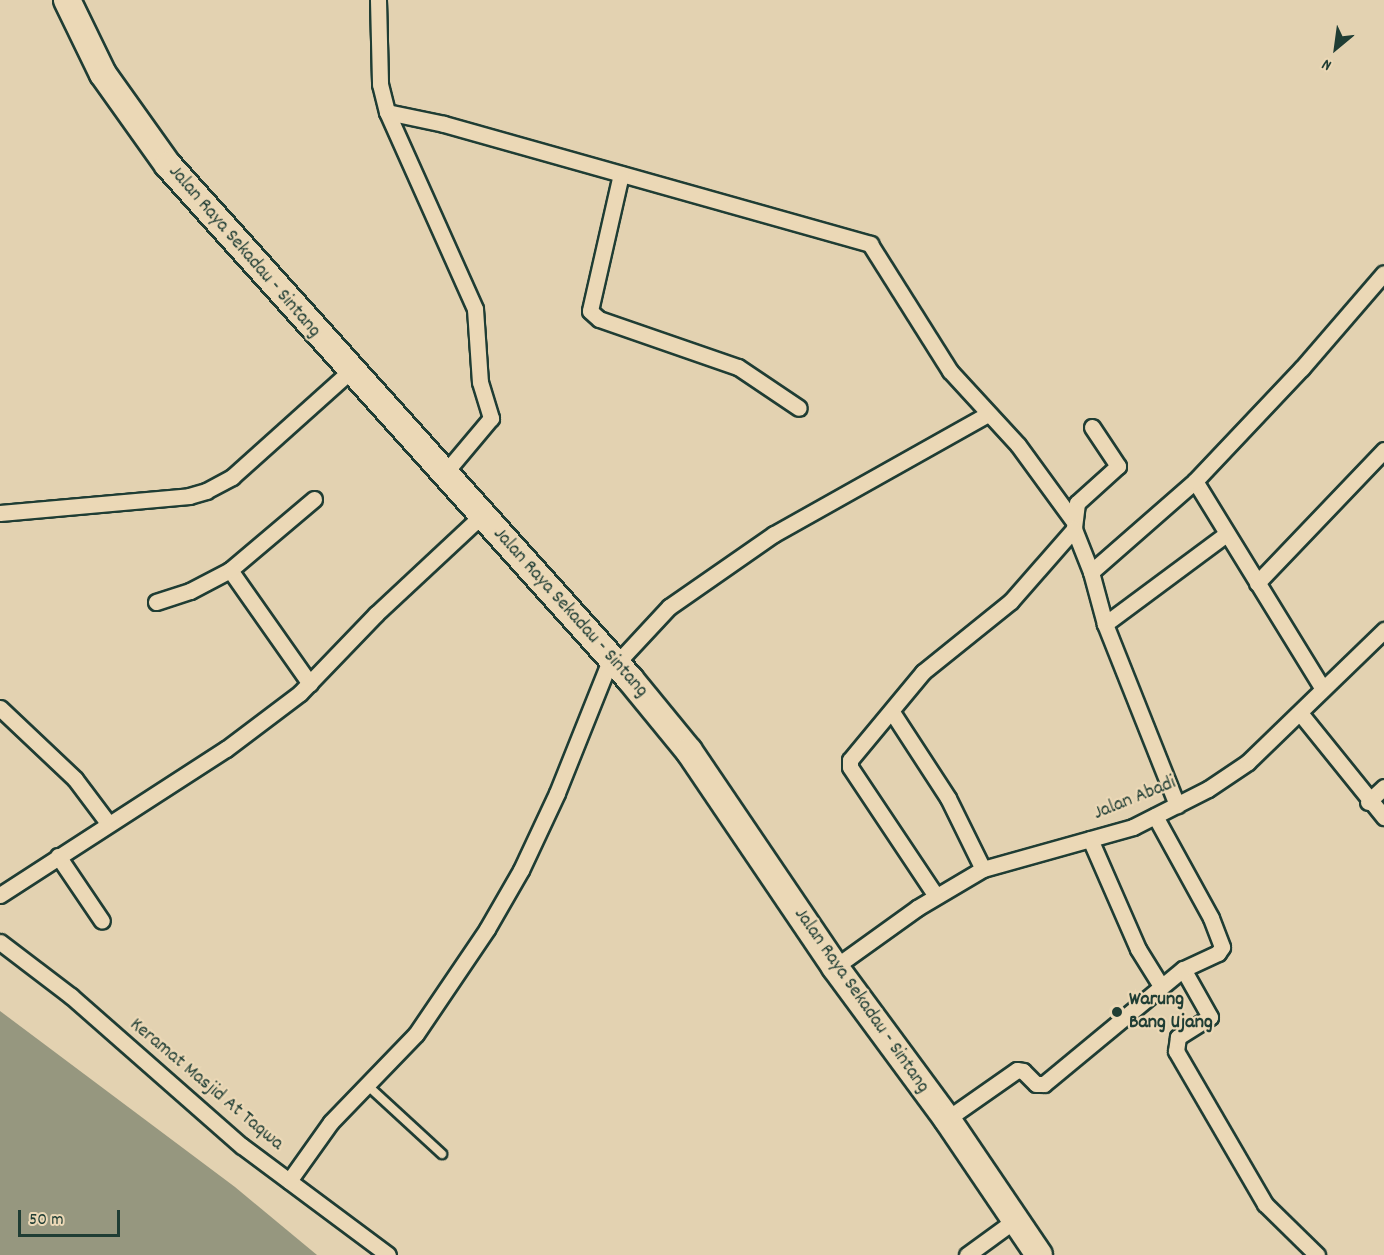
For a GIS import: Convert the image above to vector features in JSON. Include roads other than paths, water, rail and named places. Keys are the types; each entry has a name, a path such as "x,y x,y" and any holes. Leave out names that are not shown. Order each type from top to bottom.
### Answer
{"highway":[{"name":"Jalan Raya Sekadau - Sintang","path":"67,0 103,74 148,141 350,371 614,661 689,751 836,967 946,1119 1039,1255"}],"street":[{"path":"378,0 380,84 387,112 476,314 480,382 491,418 444,474"},
{"path":"387,112 621,174 870,244 950,371 1018,445 1073,524 1091,572 1105,624 1177,805"},
{"path":"621,174 590,311 599,319 738,366 799,408"},
{"path":"1091,572 1195,481 1302,368 1384,273"},
{"path":"0,513 189,496 206,491 232,477 350,371"},
{"path":"289,1181 330,1122 425,1022 503,903 557,793 614,661 669,607 774,534 988,414"},
{"path":"936,896 849,764 923,672 1011,601 1073,524 1080,498 1118,466 1092,427"},
{"path":"1257,583 1384,450"},
{"path":"1195,481 1225,535 1323,689"},
{"path":"156,602 190,591 230,570 314,499"},
{"path":"0,895 108,823 226,749 310,684 376,614 482,515"},
{"path":"1105,624 1225,535"},
{"path":"230,570 310,684"},
{"name":"Jalan Abadi","path":"836,967 936,896 982,869 1090,839 1155,816 1231,774 1300,713 1384,630"},
{"path":"0,708 75,779 108,823"},
{"path":"892,712 948,798 982,869"},
{"path":"1300,713 1368,802 1384,817"},
{"path":"1368,802 1384,787"},
{"path":"946,1119 1017,1070 1023,1071 1036,1084 1044,1084 1183,969 1218,953 1222,947 1211,918 1155,816"},
{"path":"1090,839 1138,949 1161,986"},
{"path":"58,856 102,921"},
{"name":"Keramat Masjid At Taqwa","path":"0,942 84,1008 242,1146 387,1255"},
{"path":"1183,969 1210,1017 1178,1037 1176,1051 1247,1177 1265,1204 1317,1255"},
{"path":"967,1255 1015,1220"}],"lane":[{"path":"367,1085 442,1154"}],"place":[{"name":"Warung Bang Ujang","path":"1117,1012"}]}
